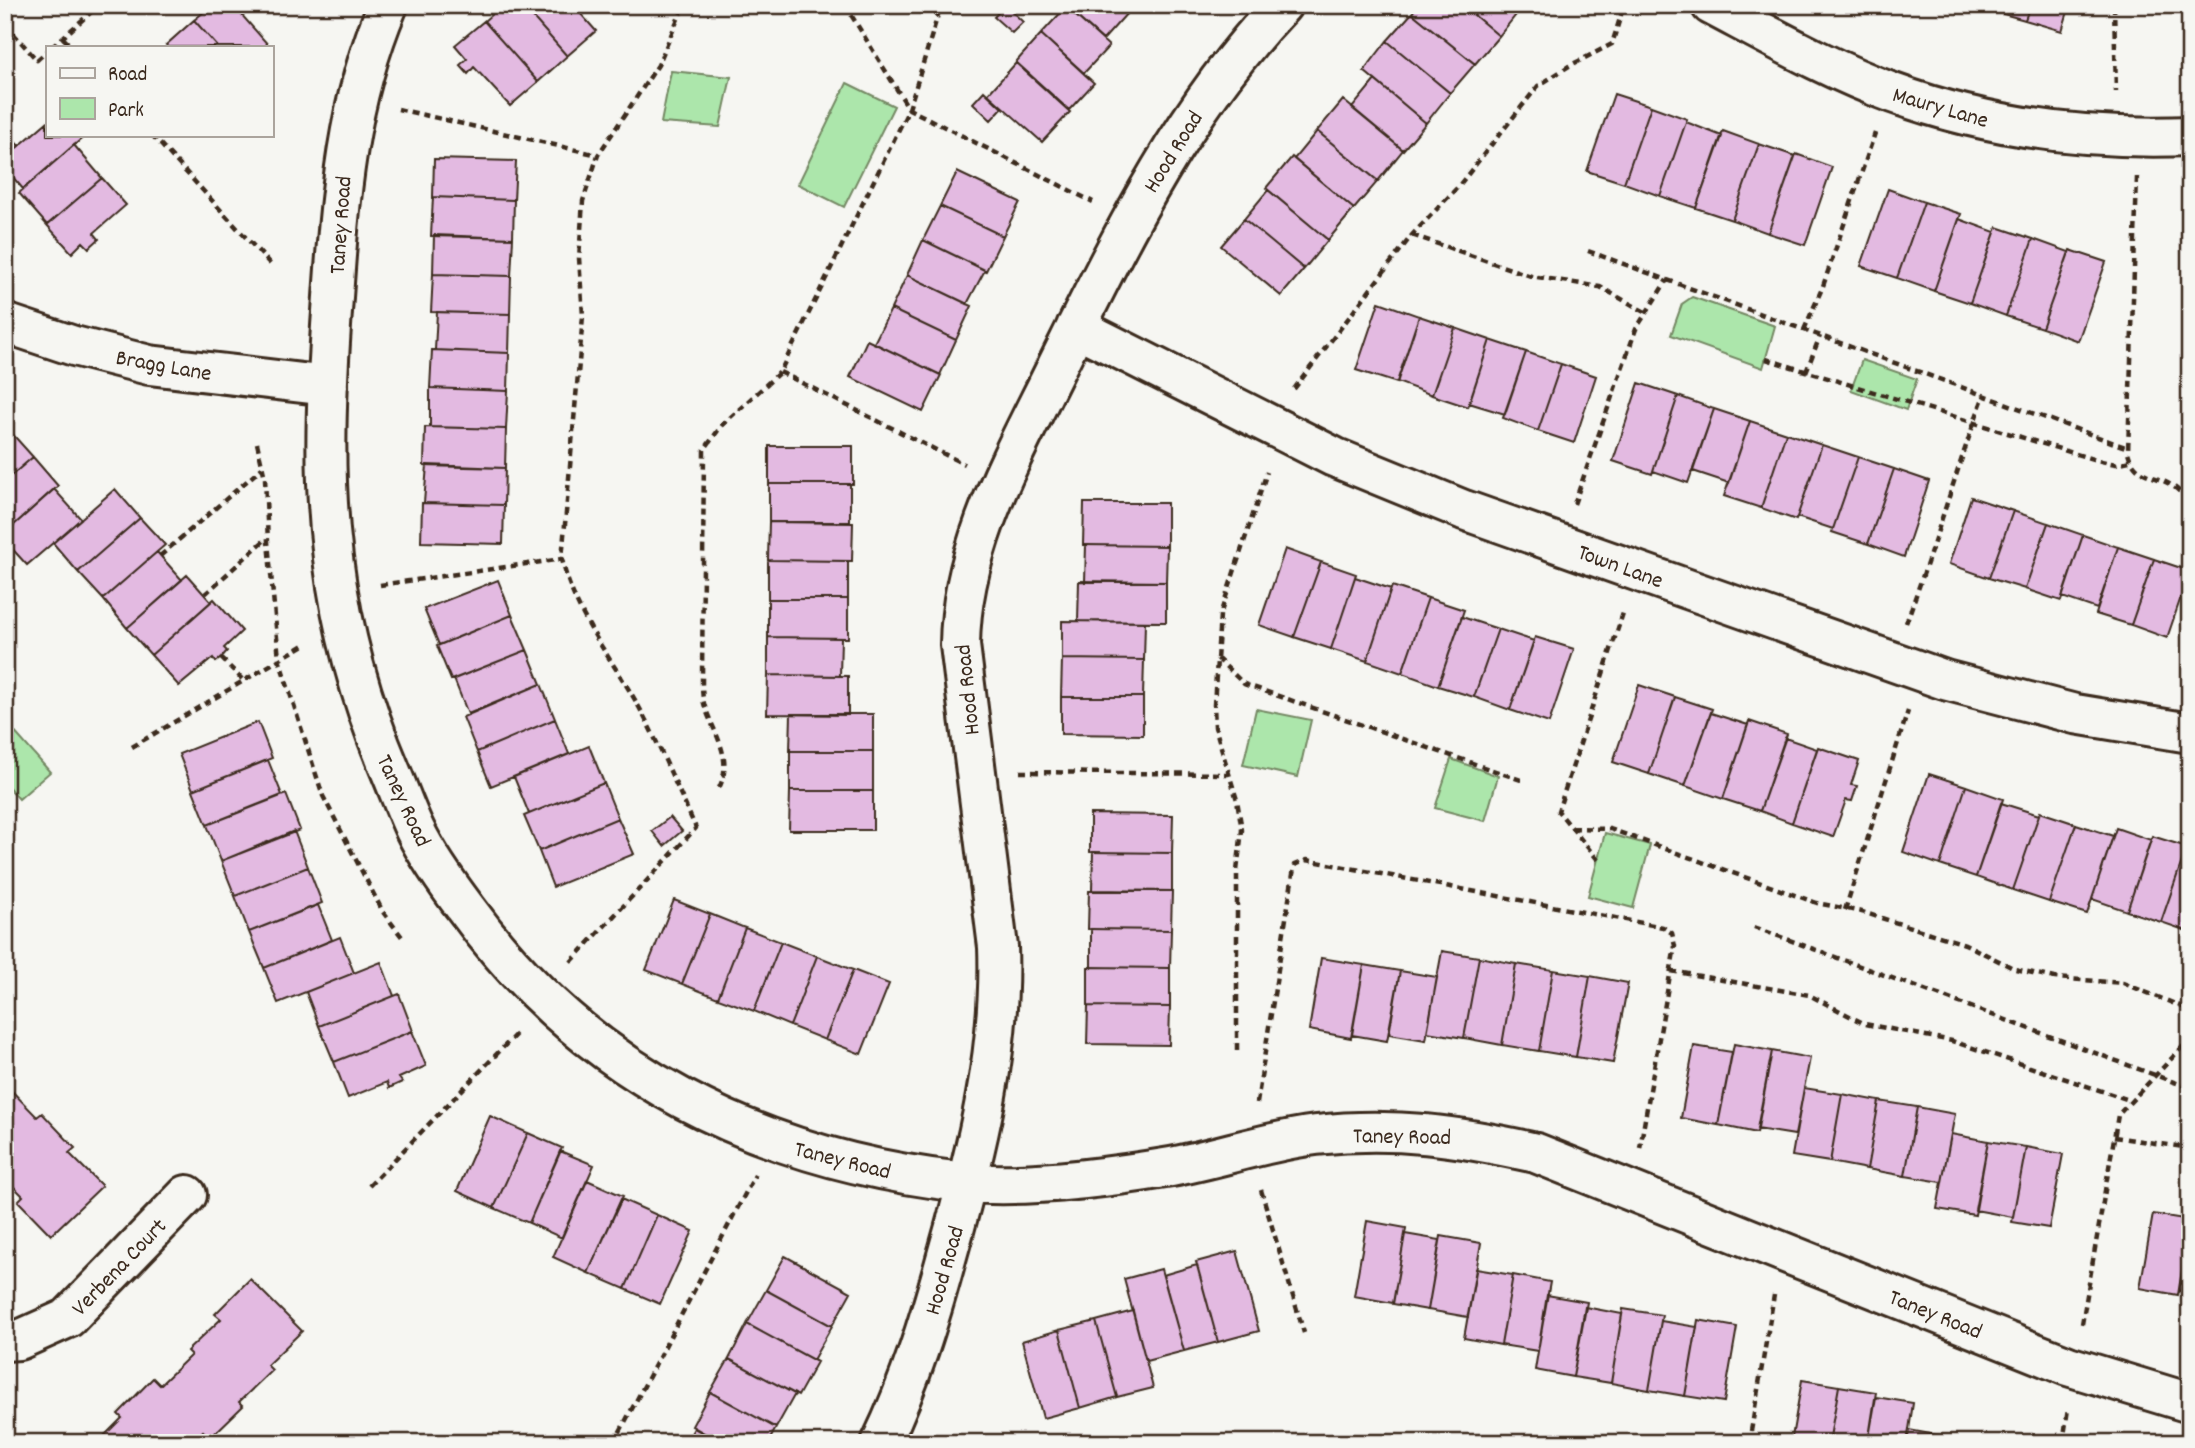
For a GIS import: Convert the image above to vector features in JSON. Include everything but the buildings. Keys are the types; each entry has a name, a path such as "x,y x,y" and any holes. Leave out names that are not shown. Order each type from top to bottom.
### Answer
{"street":[{"name":"Taney Road","path":"388,5 374,37 355,99 342,176 328,386 325,446 327,508 350,655 371,725 416,832 443,878 495,949 543,1000 612,1057 688,1103 774,1141 858,1166 968,1183 1049,1181 1170,1167 1313,1136 1388,1130 1463,1136 1536,1153 2075,1368 2190,1403"},
{"name":"Hood Road","path":"881,1443 906,1392 968,1183 985,1100 1000,990 998,947 960,645 960,606 982,526 1076,327 1129,220 1164,158 1219,78 1282,5"},
{"name":"Maury Lane","path":"1711,5 1889,92 1998,123 2128,138 2190,136"},
{"name":"Bragg Lane","path":"5,323 74,346 149,365 328,386"},
{"name":"Town Lane","path":"1076,327 1334,457 1560,544 1906,666 2075,714 2190,733"},
{"name":"Verbena Court","path":"5,1341 19,1340 68,1318 187,1195"}],"path":[{"path":"53,46 99,5"},
{"path":"369,1186 543,1000 696,828 640,710 598,645 566,574 562,559 583,316 579,258 581,222 589,178 598,155 658,65 684,5"},
{"path":"845,5 909,109 1129,220"},
{"path":"719,788 723,780 724,754 705,706 702,678 704,450 722,425 780,372 909,109 941,5"},
{"path":"1237,1051 1237,871 1242,830 1215,727 1217,658 1220,615 1275,426 1412,235 1457,188 1538,86 1612,44 1624,5"},
{"path":"2115,5 2128,138 2128,448 2130,461 2141,471 2172,483 2190,508"},
{"path":"5,24 37,60 46,52"},
{"path":"63,38 71,46"},
{"path":"1804,330 1824,286 1889,92"},
{"path":"355,99 598,155"},
{"path":"153,136 272,266"},
{"path":"1412,235 1531,276 1600,287 1647,313"},
{"path":"1588,251 2128,448"},
{"path":"1560,544 1636,329 1667,280"},
{"path":"1806,372 1820,336"},
{"path":"1766,359 2096,460 2116,464 2130,461"},
{"path":"780,372 1001,483"},
{"path":"1846,910 1906,666 1984,396"},
{"path":"257,443 262,468 279,659 323,796 383,912 402,937"},
{"path":"160,556 262,468"},
{"path":"205,594 267,538"},
{"path":"132,747 279,659 341,607 562,559"},
{"path":"1598,860 1558,811 1637,571"},
{"path":"221,658 242,680"},
{"path":"1217,658 1244,684 1524,781"},
{"path":"976,771 1229,774"},
{"path":"1572,828 1610,829 1700,863 1846,910 1965,944 2015,968 2055,978 2123,983 2190,1010"},
{"path":"1304,1333 1249,1150 1293,874 1295,866 1301,861 1663,927 1675,938 1632,1192"},
{"path":"1754,927 2190,1088"},
{"path":"1671,971 1809,995 1865,1024 1952,1041 2132,1101"},
{"path":"2075,1368 2118,1115 2190,1039"},
{"path":"2114,1137 2190,1149"},
{"path":"614,1443 774,1141"},
{"path":"1749,1443 1781,1251"}],"green space":[{"path":"671,71 731,77 720,127 661,123"},
{"path":"847,83 894,106 844,207 798,184"},
{"path":"1692,297 1775,326 1763,368 1671,335 1682,304"},
{"path":"1862,360 1917,379 1906,410 1851,390"},
{"path":"1256,709 1311,720 1298,777 1243,765"},
{"path":"5,721 50,772 19,799 5,783"},
{"path":"1451,759 1498,776 1485,821 1435,808"},
{"path":"1605,833 1650,845 1633,908 1588,896"}]}
